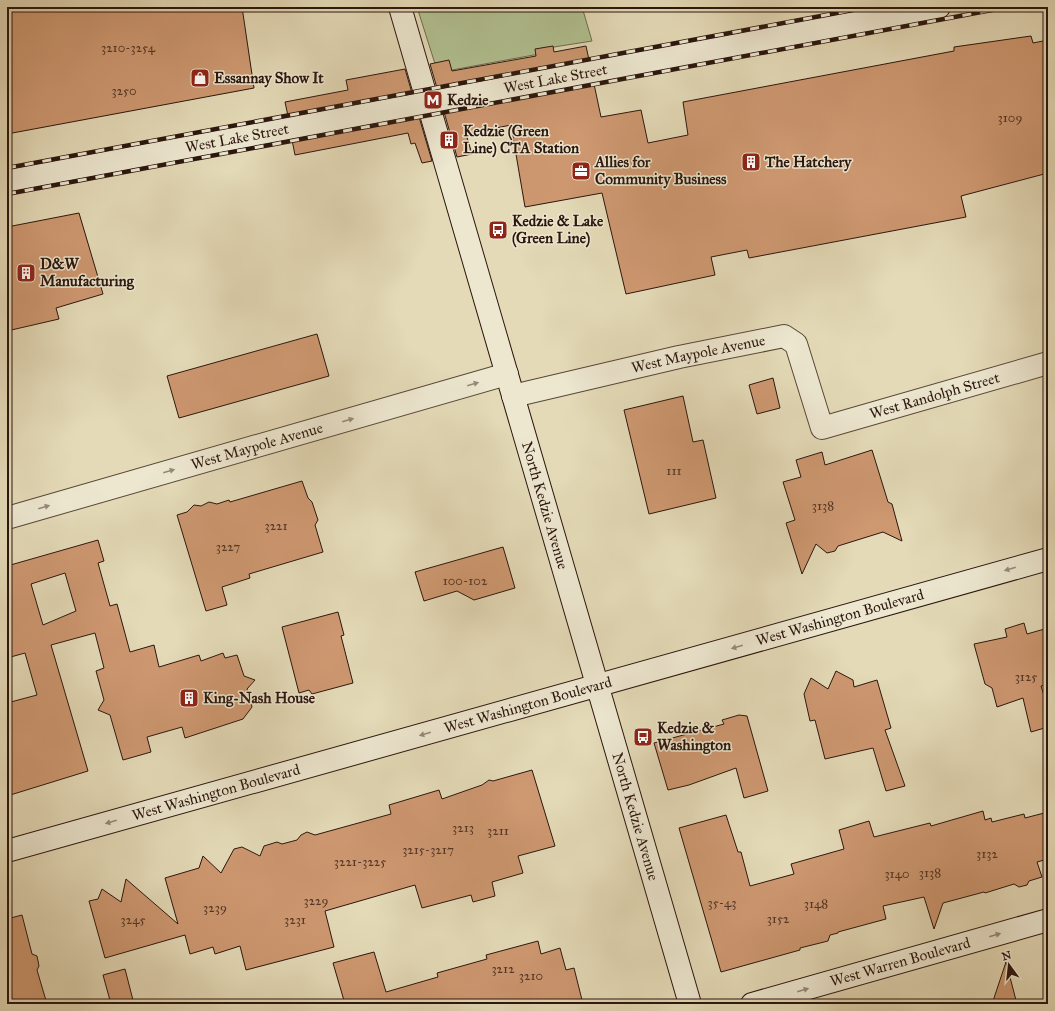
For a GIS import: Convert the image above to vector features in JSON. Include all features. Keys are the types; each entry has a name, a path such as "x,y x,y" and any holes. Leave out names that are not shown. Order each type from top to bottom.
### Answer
{"street":[{"name":"North Kedzie Avenue","path":"400,7 690,1004"},
{"name":"West Lake Street","path":"7,181 939,7"},
{"name":"West Maypole Avenue","path":"513,396 680,357 784,336 796,344 822,428"},
{"name":"West Randolph Street","path":"822,428 1048,363"},
{"name":"West Maypole Avenue","path":"7,518 507,374"},
{"name":"West Washington Boulevard","path":"7,852 1048,559"},
{"name":"West Warren Boulevard","path":"752,1004 1048,920"}],"green space":[{"path":"417,7 582,7 592,41 554,47 550,52 441,72 436,67"}],"building":[{"path":"7,7 242,7 254,88 7,134"},
{"name":"The Hatchery","path":"1031,36 1033,43 1048,40 1048,173 961,196 966,217 749,258 747,250 711,257 715,275 626,294 602,193 525,207 511,125 466,134 472,154 457,157 444,112 594,84 601,117 641,110 648,143 688,135 683,102 954,51 954,47"},
{"path":"553,46 554,52 586,46 589,60 437,88 430,64 449,60 452,71 536,56 535,49"},
{"path":"405,69 412,93 288,116 285,102 348,90 346,80"},
{"path":"419,117 432,161 422,163 415,143 411,144 408,133 295,155 292,140"},
{"path":"79,213 103,294 56,308 59,319 7,331 7,227"},
{"path":"317,334 329,376 179,418 167,376"},
{"path":"773,378 780,408 757,414 749,385"},
{"path":"683,396 693,442 703,440 716,498 649,514 624,410"},
{"path":"872,450 888,502 892,504 902,541 883,532 838,546 835,551 827,553 816,544 802,574 786,523 795,520 783,482 801,477 796,460 822,452 825,465"},
{"path":"302,481 308,498 312,502 318,520 315,525 323,552 249,574 250,578 222,587 227,605 206,611 177,515 187,512 194,505 201,506 209,502 217,504 229,500 230,502"},
{"path":"98,540 104,561 98,563 110,606 117,604 130,652 154,645 159,667 199,655 201,661 223,653 225,658 237,655 244,676 255,680 247,689 252,707 243,719 185,738 182,727 147,737 151,752 123,760 110,715 98,710 104,700 96,671 104,668 95,633 51,645 88,771 7,796 7,703 37,695 25,653 7,658 7,566","holes":["65,573 76,611 43,625 31,584"]},
{"path":"503,547 515,588 474,600 457,591 424,601 415,572"},
{"path":"338,612 344,635 341,636 353,683 312,694 309,690 299,693 282,627"},
{"path":"1024,623 1027,634 1048,628 1048,684 1041,686 1048,708 1048,727 1031,732 1023,698 997,707 992,688 985,684 974,644 1007,637 1005,629"},
{"path":"836,671 853,680 854,687 877,680 891,728 885,730 905,786 886,791 873,748 825,759 815,720 810,721 804,694 811,678 828,689"},
{"path":"739,715 747,716 768,791 744,798 736,768 689,785 668,790 654,743 724,724 722,720"},
{"path":"532,770 555,846 518,856 523,873 492,882 495,896 473,902 471,895 422,908 415,885 325,911 334,947 246,970 240,946 215,954 213,947 190,954 185,935 105,958 89,901 98,899 102,889 121,902 126,879 178,924 165,878 199,868 203,856 221,873 234,849 242,847 260,856 264,846 277,842 282,844 297,840 301,835 307,832 315,835 391,814 389,805 439,790 442,799 482,785 489,780 493,781"},
{"path":"983,811 985,820 991,818 992,822 1024,814 1025,818 1048,812 1048,859 1037,862 1042,877 1029,881 1027,885 1019,887 1014,884 943,903 934,929 924,897 883,906 886,919 830,935 828,941 721,972 679,828 726,815 738,852 741,852 750,886 794,874 791,864 844,849 839,830 869,821 874,837 930,823 931,826"},
{"path":"22,915 32,954 37,956 39,966 37,970 47,1004 12,1004 7,988 7,919"},
{"path":"538,941 541,954 560,948 566,970 574,968 583,1004 345,1004 333,963 374,952 386,992 438,977 437,973 487,959 486,955"},
{"path":"1006,962 1017,1004 992,1004"},
{"path":"125,969 134,1004 111,1004 103,975"}],"railway":[{"path":"7,168 869,7"},
{"path":"7,194 1008,7"}],"place":[{"name":"Essannay Show It","path":"200,78"},
{"name":"Kedzie","path":"433,100"},
{"name":"Kedzie (Green Line) CTA Station","path":"449,140"},
{"name":"The Hatchery","path":"751,162"},
{"name":"Allies for Community Business","path":"581,171"},
{"name":"Kedzie & Lake (Green Line)","path":"498,230"},
{"name":"D&W Manufacturing","path":"26,273"},
{"name":"King-Nash House","path":"189,698"},
{"name":"Kedzie & Washington","path":"643,737"}]}
